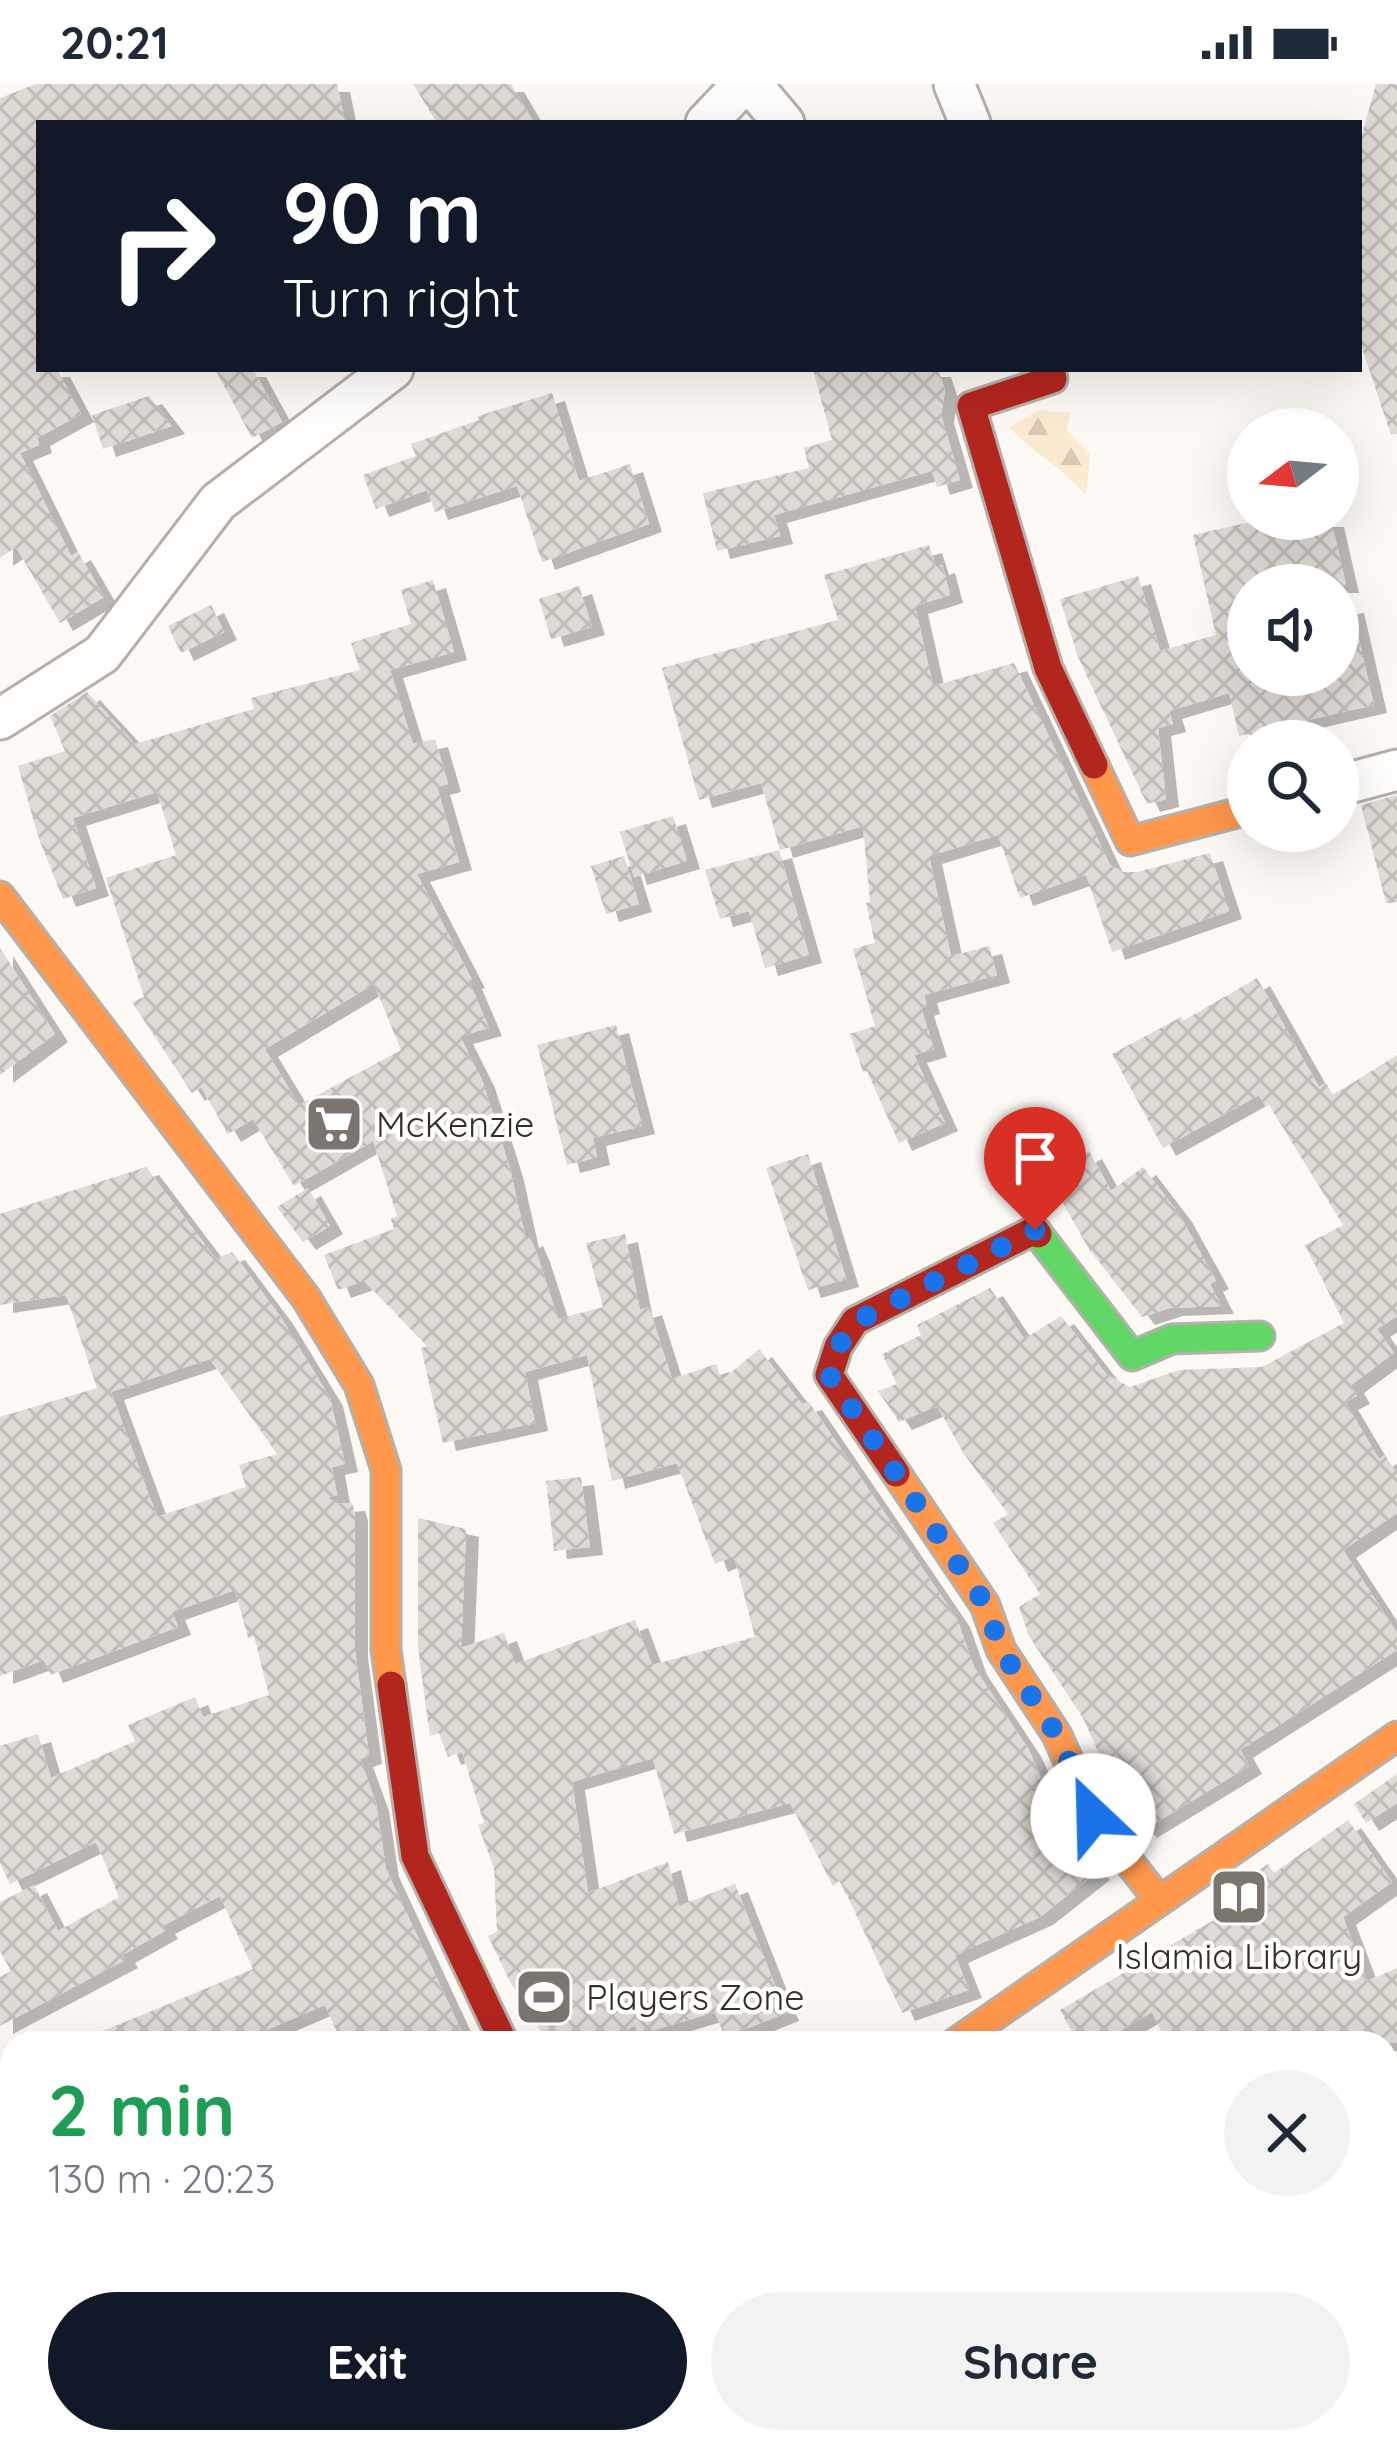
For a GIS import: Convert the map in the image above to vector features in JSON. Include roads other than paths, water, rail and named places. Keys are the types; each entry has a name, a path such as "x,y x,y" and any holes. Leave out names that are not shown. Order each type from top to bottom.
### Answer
{"main road":[{"path":"1052,372 1053,379 971,406 1048,668 1130,841 1227,816"},
{"path":"0,896 306,1298 359,1385 386,1470 386,1650 416,1856 498,2031"},
{"path":"1158,1899 1093,1816 1057,1735 1001,1650 986,1605 829,1375 838,1347 855,1322 1035,1230 1132,1356 1172,1339 1260,1336"},
{"path":"972,2031 1397,1736"}],"street":[{"path":"709,120 747,84 781,120"},
{"path":"954,84 969,120"},
{"path":"0,719 102,654 218,502 389,372"},
{"path":"1359,780 1397,770"}],"place":[{"name":"McKenzie","path":"334,1124"},
{"name":"Islamia Library","path":"1239,1897"},
{"name":"Players Zone","path":"544,1997"}]}
